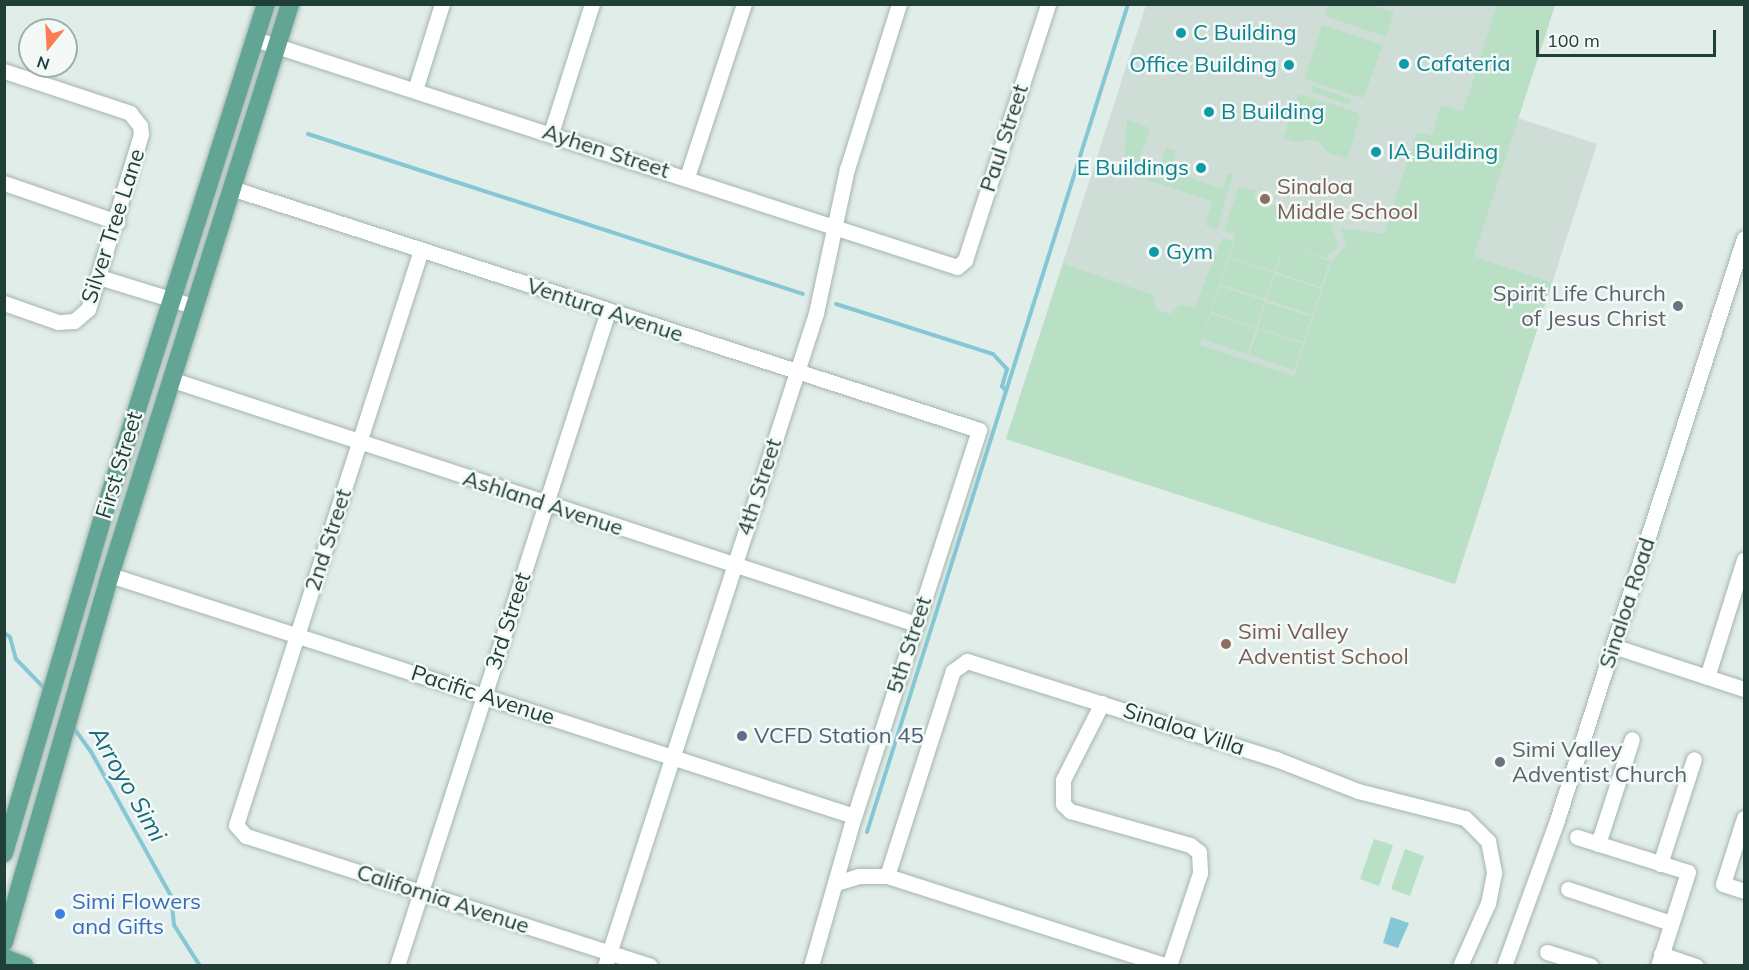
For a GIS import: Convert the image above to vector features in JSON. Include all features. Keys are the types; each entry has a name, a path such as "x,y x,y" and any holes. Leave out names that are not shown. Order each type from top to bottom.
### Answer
{"main road":[{"name":"First Street","path":"4,853 172,300 266,4"},
{"name":"First Street","path":"4,942 110,575 290,4"},
{"path":"4,958 25,966"}],"street":[{"path":"415,90 442,4"},
{"path":"551,134 592,4"},
{"path":"687,177 744,4"},
{"name":"4th Street","path":"607,959 797,372 836,227 847,169 899,4"},
{"name":"Paul Street","path":"957,267 964,260 1048,4"},
{"name":"Ayhen Street","path":"255,39 687,177 957,267"},
{"name":"Silver Tree Lane","path":"4,71 125,110 140,126 140,140 117,222 88,309 74,321 58,322 4,303"},
{"path":"4,183 117,222"},
{"name":"Ventura Avenue","path":"231,188 979,429"},
{"name":"Sinaloa Road","path":"1504,966 1557,820 1744,238"},
{"name":"2nd Street","path":"237,830 236,820 298,636 421,250"},
{"path":"99,277 193,306"},
{"name":"3rd Street","path":"397,966 608,311"},
{"name":"Ashland Avenue","path":"170,379 916,624"},
{"name":"5th Street","path":"811,966 854,816 979,429"},
{"path":"1707,677 1744,560"},
{"name":"Pacific Avenue","path":"110,575 854,816"},
{"path":"1613,646 1744,689"},
{"name":"Sinaloa Villa","path":"887,876 953,671 960,664 977,663 1276,759 1358,791 1465,818 1488,841 1494,873 1488,903 1460,966"},
{"path":"836,883 859,876 887,876 1168,966 1200,873 1199,852 1190,845 1070,812 1063,804 1063,780 1102,703"},
{"path":"1598,844 1632,738"},
{"path":"1660,864 1694,759"},
{"path":"1744,818 1723,884 1744,891"},
{"name":"California Avenue","path":"237,830 246,836 421,891 607,959 650,966"},
{"path":"1577,837 1688,872 1659,960 1696,966"},
{"path":"1568,889 1671,923"},
{"path":"1547,952 1591,966"}],"shaded area":[{"path":"1146,5 1555,5 1518,118 1597,144 1455,584 1006,439"}],"green space":[{"path":"1328,5 1371,5 1394,12 1386,37 1325,16"},
{"path":"1497,5 1555,5 1474,256 1552,283 1455,584 1006,439 1063,264 1154,295 1157,310 1170,314 1180,305 1195,307 1222,238 1233,241 1200,345 1294,376 1331,262 1346,245 1341,228 1384,234 1417,132 1432,136 1441,105 1463,112"},
{"path":"1322,25 1383,45 1363,98 1304,79"},
{"path":"1313,86 1351,99 1349,105 1312,92"},
{"path":"1299,94 1357,112 1360,117 1347,159 1329,153 1318,141 1306,139 1299,143 1283,138"},
{"path":"1127,120 1150,128 1140,158 1160,165 1166,148 1176,151 1170,170 1223,189 1228,173 1233,175 1217,229 1205,225 1212,201 1123,172"},
{"path":"1239,186 1256,191 1254,199 1331,223 1338,247 1326,258 1288,247 1330,261 1321,287 1276,272 1284,245 1274,271 1229,257 1236,234 1224,231"},
{"path":"1229,258 1274,273 1265,299 1220,284"},
{"path":"1275,274 1321,289 1312,315 1267,300"},
{"path":"1220,286 1265,301 1256,327 1211,312"},
{"path":"1266,302 1312,317 1303,342 1258,328"},
{"path":"1211,314 1256,328 1247,354 1202,339"},
{"path":"1258,329 1303,344 1294,370 1249,355"},
{"path":"1374,839 1393,845 1379,886 1360,879"},
{"path":"1405,849 1424,856 1410,896 1391,889"}],"water":[{"path":"1391,917 1409,923 1398,948 1383,943"}],"waterway":[{"path":"867,832 1128,4"},
{"path":"308,134 803,294"},
{"path":"836,304 993,354 1007,369 1002,386 1006,391"},
{"name":"Arroyo Simi","path":"4,633 10,637 16,659 45,689"},
{"name":"Arroyo Simi","path":"73,727 90,750 171,896 174,925 200,966"}],"place":[{"name":"C Building","path":"1181,33"},
{"name":"Cafateria","path":"1404,64"},
{"name":"Office Building","path":"1289,65"},
{"name":"B Building","path":"1209,112"},
{"name":"IA Building","path":"1376,152"},
{"name":"E Buildings","path":"1201,168"},
{"name":"Sinaloa Middle School","path":"1265,199"},
{"name":"Gym","path":"1154,252"},
{"name":"Spirit Life Church of Jesus Christ","path":"1678,306"},
{"name":"Simi Valley Adventist School","path":"1226,644"},
{"name":"VCFD Station 45","path":"742,736"},
{"name":"Simi Valley Adventist Church","path":"1500,762"},
{"name":"Simi Flowers and Gifts","path":"60,914"}]}
